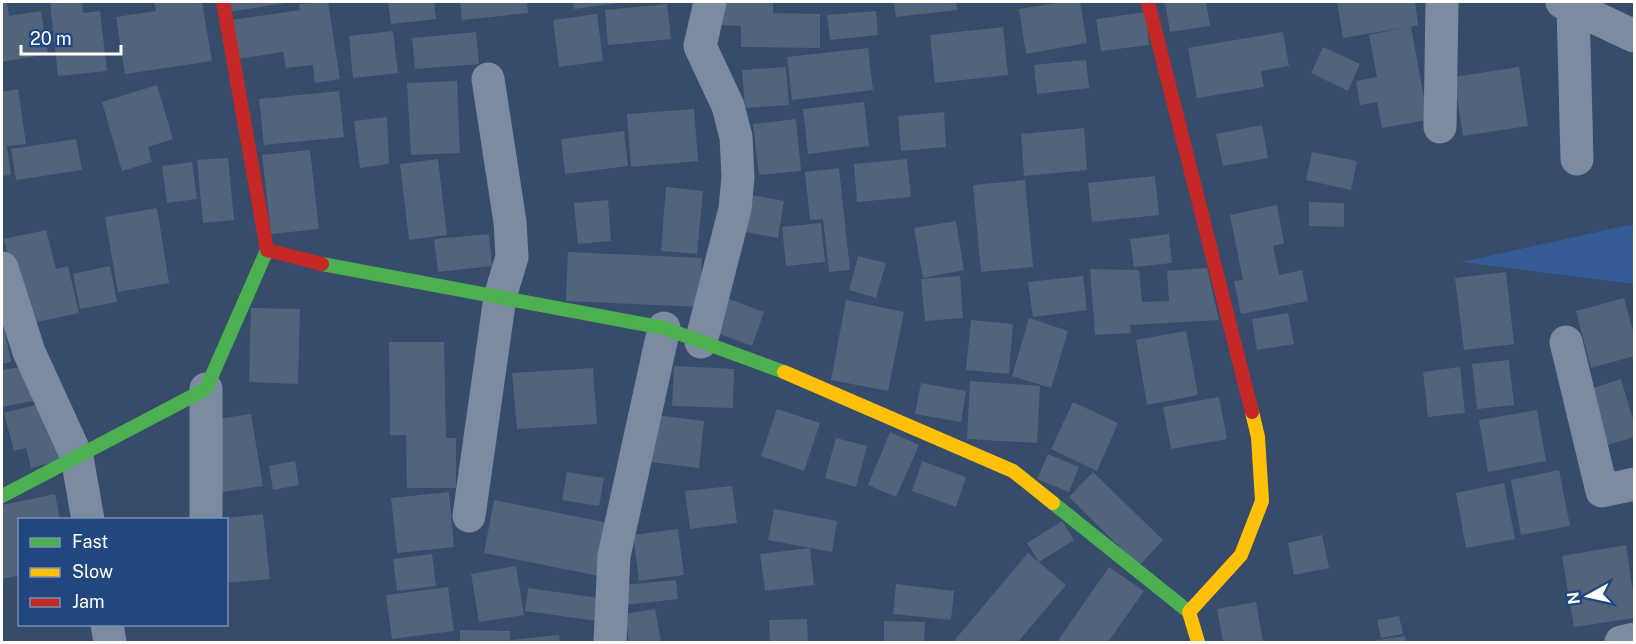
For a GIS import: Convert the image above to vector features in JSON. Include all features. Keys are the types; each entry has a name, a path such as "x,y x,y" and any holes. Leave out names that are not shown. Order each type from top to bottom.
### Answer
{"street":[{"path":"206,516 206,389 267,250 223,2"},
{"path":"701,342 735,209 738,177 736,137 728,106 700,46 710,2"},
{"path":"1148,2 1258,437 1262,501 1241,555 1189,612"},
{"path":"1440,127 1442,2"},
{"path":"1577,159 1568,4 1635,36"},
{"path":"470,516 500,297 512,257 488,79"},
{"path":"267,250 291,258 664,328 791,374 1013,471 1189,612 1198,642"},
{"path":"2,268 29,352 77,457 88,518"},
{"path":"610,642 614,556 664,328"},
{"path":"1566,342 1602,491 1635,484"},
{"path":"2,496 206,389"},
{"path":"107,626 110,642"},
{"path":"1621,642 1635,639"}],"shaded area":[{"path":"1629,225 1634,226 1634,284 1462,262"}],"building":[{"path":"2,2 7,2 9,16 41,11 48,54 2,62"},
{"path":"50,2 82,2 83,13 100,11 107,71 58,76"},
{"path":"154,2 202,2 212,61 125,74 116,17 156,11"},
{"path":"228,2 285,2 285,3 229,12"},
{"path":"328,2 340,79 315,83 313,65 286,68 283,52 237,59 231,20 300,10 299,4"},
{"path":"388,2 434,2 436,19 391,24"},
{"path":"460,2 527,2 528,13 462,20"},
{"path":"573,2 619,2 619,3 574,9"},
{"path":"720,2 773,2 773,13 820,14 820,48 741,47 741,26 719,25"},
{"path":"894,2 956,2 957,10 896,17"},
{"path":"1064,2 1080,2 1087,43 1026,54 1019,9"},
{"path":"1165,2 1206,2 1210,26 1170,32"},
{"path":"1337,2 1415,2 1418,25 1411,27 1428,120 1382,128 1377,102 1360,105 1356,81 1377,77 1369,35 1402,28 1343,38"},
{"path":"667,4 671,39 608,45 605,10"},
{"path":"876,11 878,35 830,40 827,15"},
{"path":"1146,12 1149,45 1101,51 1096,19"},
{"path":"597,14 603,61 559,67 553,20"},
{"path":"1003,27 1008,75 935,83 930,35"},
{"path":"393,31 398,73 353,78 349,36"},
{"path":"476,32 479,64 415,69 412,38"},
{"path":"1283,32 1289,66 1261,71 1264,87 1197,98 1188,48"},
{"path":"1323,47 1360,64 1348,91 1311,73"},
{"path":"868,48 873,90 792,100 787,57"},
{"path":"1086,60 1089,88 1037,94 1034,65"},
{"path":"786,67 789,105 745,108 742,70"},
{"path":"1519,67 1528,126 1463,136 1454,77"},
{"path":"457,81 460,153 411,155 407,83"},
{"path":"157,85 173,139 148,147 152,162 122,171 102,102"},
{"path":"18,89 26,144 7,146 11,175 2,176 2,92"},
{"path":"339,91 344,137 264,145 259,99"},
{"path":"864,102 869,146 808,154 803,109"},
{"path":"694,109 698,161 631,167 627,114"},
{"path":"944,112 946,147 901,151 898,116"},
{"path":"387,117 389,164 360,168 354,121"},
{"path":"796,119 801,171 759,175 753,124"},
{"path":"1262,125 1268,158 1223,166 1216,134"},
{"path":"1084,128 1087,170 1024,176 1021,134"},
{"path":"624,131 628,166 565,174 561,139"},
{"path":"76,139 82,170 16,180 11,149"},
{"path":"310,150 319,229 271,234 262,155"},
{"path":"1312,152 1357,161 1351,190 1306,180"},
{"path":"228,158 234,220 203,223 197,160"},
{"path":"438,159 447,235 409,240 400,164"},
{"path":"907,159 911,197 857,202 854,164"},
{"path":"192,162 197,199 167,203 162,166"},
{"path":"839,168 850,270 829,272 823,219 810,220 805,172"},
{"path":"1155,176 1159,215 1092,222 1088,183"},
{"path":"1025,180 1033,267 981,272 973,185"},
{"path":"666,187 703,191 697,254 661,251"},
{"path":"747,194 784,201 778,238 740,231"},
{"path":"608,200 611,241 578,244 574,203"},
{"path":"1309,202 1344,203 1344,227 1309,226"},
{"path":"1277,205 1284,243 1273,246 1279,275 1302,270 1308,301 1241,314 1234,281 1243,280 1230,215"},
{"path":"157,208 169,283 118,292 105,217"},
{"path":"956,221 964,270 923,278 914,228"},
{"path":"821,223 825,262 786,266 782,227"},
{"path":"46,230 56,269 68,266 79,313 32,323 3,239"},
{"path":"489,234 492,266 438,272 434,239"},
{"path":"1169,234 1172,263 1134,267 1130,239"},
{"path":"568,252 702,258 700,307 566,301"},
{"path":"858,256 886,263 876,298 849,290"},
{"path":"110,266 117,302 80,309 73,274"},
{"path":"1207,268 1219,320 1130,325 1131,333 1095,335 1090,269 1139,270 1142,302 1169,301 1167,271"},
{"path":"1506,272 1514,344 1464,350 1455,278"},
{"path":"960,276 963,318 925,321 921,279"},
{"path":"1083,276 1087,310 1033,317 1028,282"},
{"path":"1624,298 1634,335 1634,356 1591,368 1576,311"},
{"path":"729,299 764,312 752,346 717,333"},
{"path":"846,300 904,312 888,391 831,380"},
{"path":"251,308 300,309 298,384 249,382"},
{"path":"1288,313 1294,344 1257,350 1252,319"},
{"path":"2,317 11,362 2,364"},
{"path":"1029,318 1068,331 1051,388 1012,376"},
{"path":"971,320 1013,324 1009,374 966,370"},
{"path":"1186,331 1198,395 1147,405 1136,340"},
{"path":"389,342 444,342 446,438 456,438 456,488 407,488 406,435 390,435"},
{"path":"1509,360 1514,405 1477,409 1472,364"},
{"path":"27,366 33,401 2,407 2,370"},
{"path":"674,366 734,369 733,408 672,406"},
{"path":"1460,367 1465,413 1428,417 1423,372"},
{"path":"593,368 597,424 517,429 512,373"},
{"path":"1621,379 1634,423 1634,437 1604,446 1587,390"},
{"path":"970,381 1040,386 1037,443 967,439"},
{"path":"921,383 966,391 961,422 915,414"},
{"path":"1219,397 1227,439 1171,449 1163,407"},
{"path":"46,402 61,460 31,468 26,448 14,451 4,413"},
{"path":"1073,402 1118,423 1097,471 1051,449"},
{"path":"777,409 820,423 804,471 761,456"},
{"path":"1537,410 1546,461 1488,472 1479,420"},
{"path":"251,414 263,486 222,492 211,420"},
{"path":"656,415 704,421 699,468 651,462"},
{"path":"890,432 919,445 896,497 868,485"},
{"path":"836,438 867,446 856,487 825,478"},
{"path":"1048,454 1079,467 1069,492 1037,479"},
{"path":"295,461 299,485 273,490 269,466"},
{"path":"922,461 966,477 956,507 912,491"},
{"path":"1559,470 1570,526 1521,535 1511,480"},
{"path":"567,472 604,478 599,506 562,500"},
{"path":"1093,472 1163,540 1139,566 1069,497"},
{"path":"1504,483 1515,539 1466,548 1456,493"},
{"path":"732,486 737,523 690,529 685,491"},
{"path":"449,492 454,547 397,553 391,498"},
{"path":"55,494 60,518 18,518 18,575 2,579 2,505"},
{"path":"494,500 609,523 599,576 484,553"},
{"path":"774,509 837,521 832,552 768,540"},
{"path":"263,514 270,579 228,583 228,518 226,518"},
{"path":"1062,521 1074,540 1039,562 1027,543"},
{"path":"678,529 684,575 639,581 633,535"},
{"path":"1322,535 1329,568 1294,575 1288,543"},
{"path":"1626,545 1634,599 1634,618 1574,627 1562,556"},
{"path":"810,548 814,585 765,591 760,554"},
{"path":"1028,553 1066,585 1018,642 953,642"},
{"path":"432,554 436,586 397,591 393,559"},
{"path":"516,566 524,615 479,622 471,574"},
{"path":"1109,567 1144,591 1108,642 1057,642"},
{"path":"676,580 678,599 625,605 623,585"},
{"path":"896,584 954,591 951,620 893,614"},
{"path":"448,587 454,631 392,639 386,595"},
{"path":"528,588 599,598 597,621 525,611"},
{"path":"1256,602 1263,642 1223,642 1217,609"},
{"path":"655,609 661,642 629,642 625,614"},
{"path":"1399,616 1403,634 1381,638 1377,620"},
{"path":"807,619 808,642 770,642 769,620"},
{"path":"884,621 925,622 924,642 884,642"},
{"path":"460,630 510,631 510,642 460,642"},
{"path":"559,635 560,642 512,642 511,640"},
{"path":"1405,636 1406,642 1371,642 1371,641"}],"traffic: fast":[{"path":"2,496 206,389 267,250"},
{"path":"322,264 664,328 784,372"},
{"path":"1053,503 1189,612"}],"traffic: slow":[{"path":"784,372 1013,471 1053,503"},
{"path":"1198,642 1189,612 1241,555 1262,501 1258,437 1252,412"}],"traffic: jam":[{"path":"223,2 267,250 322,264"},
{"path":"1148,2 1252,412"}]}
